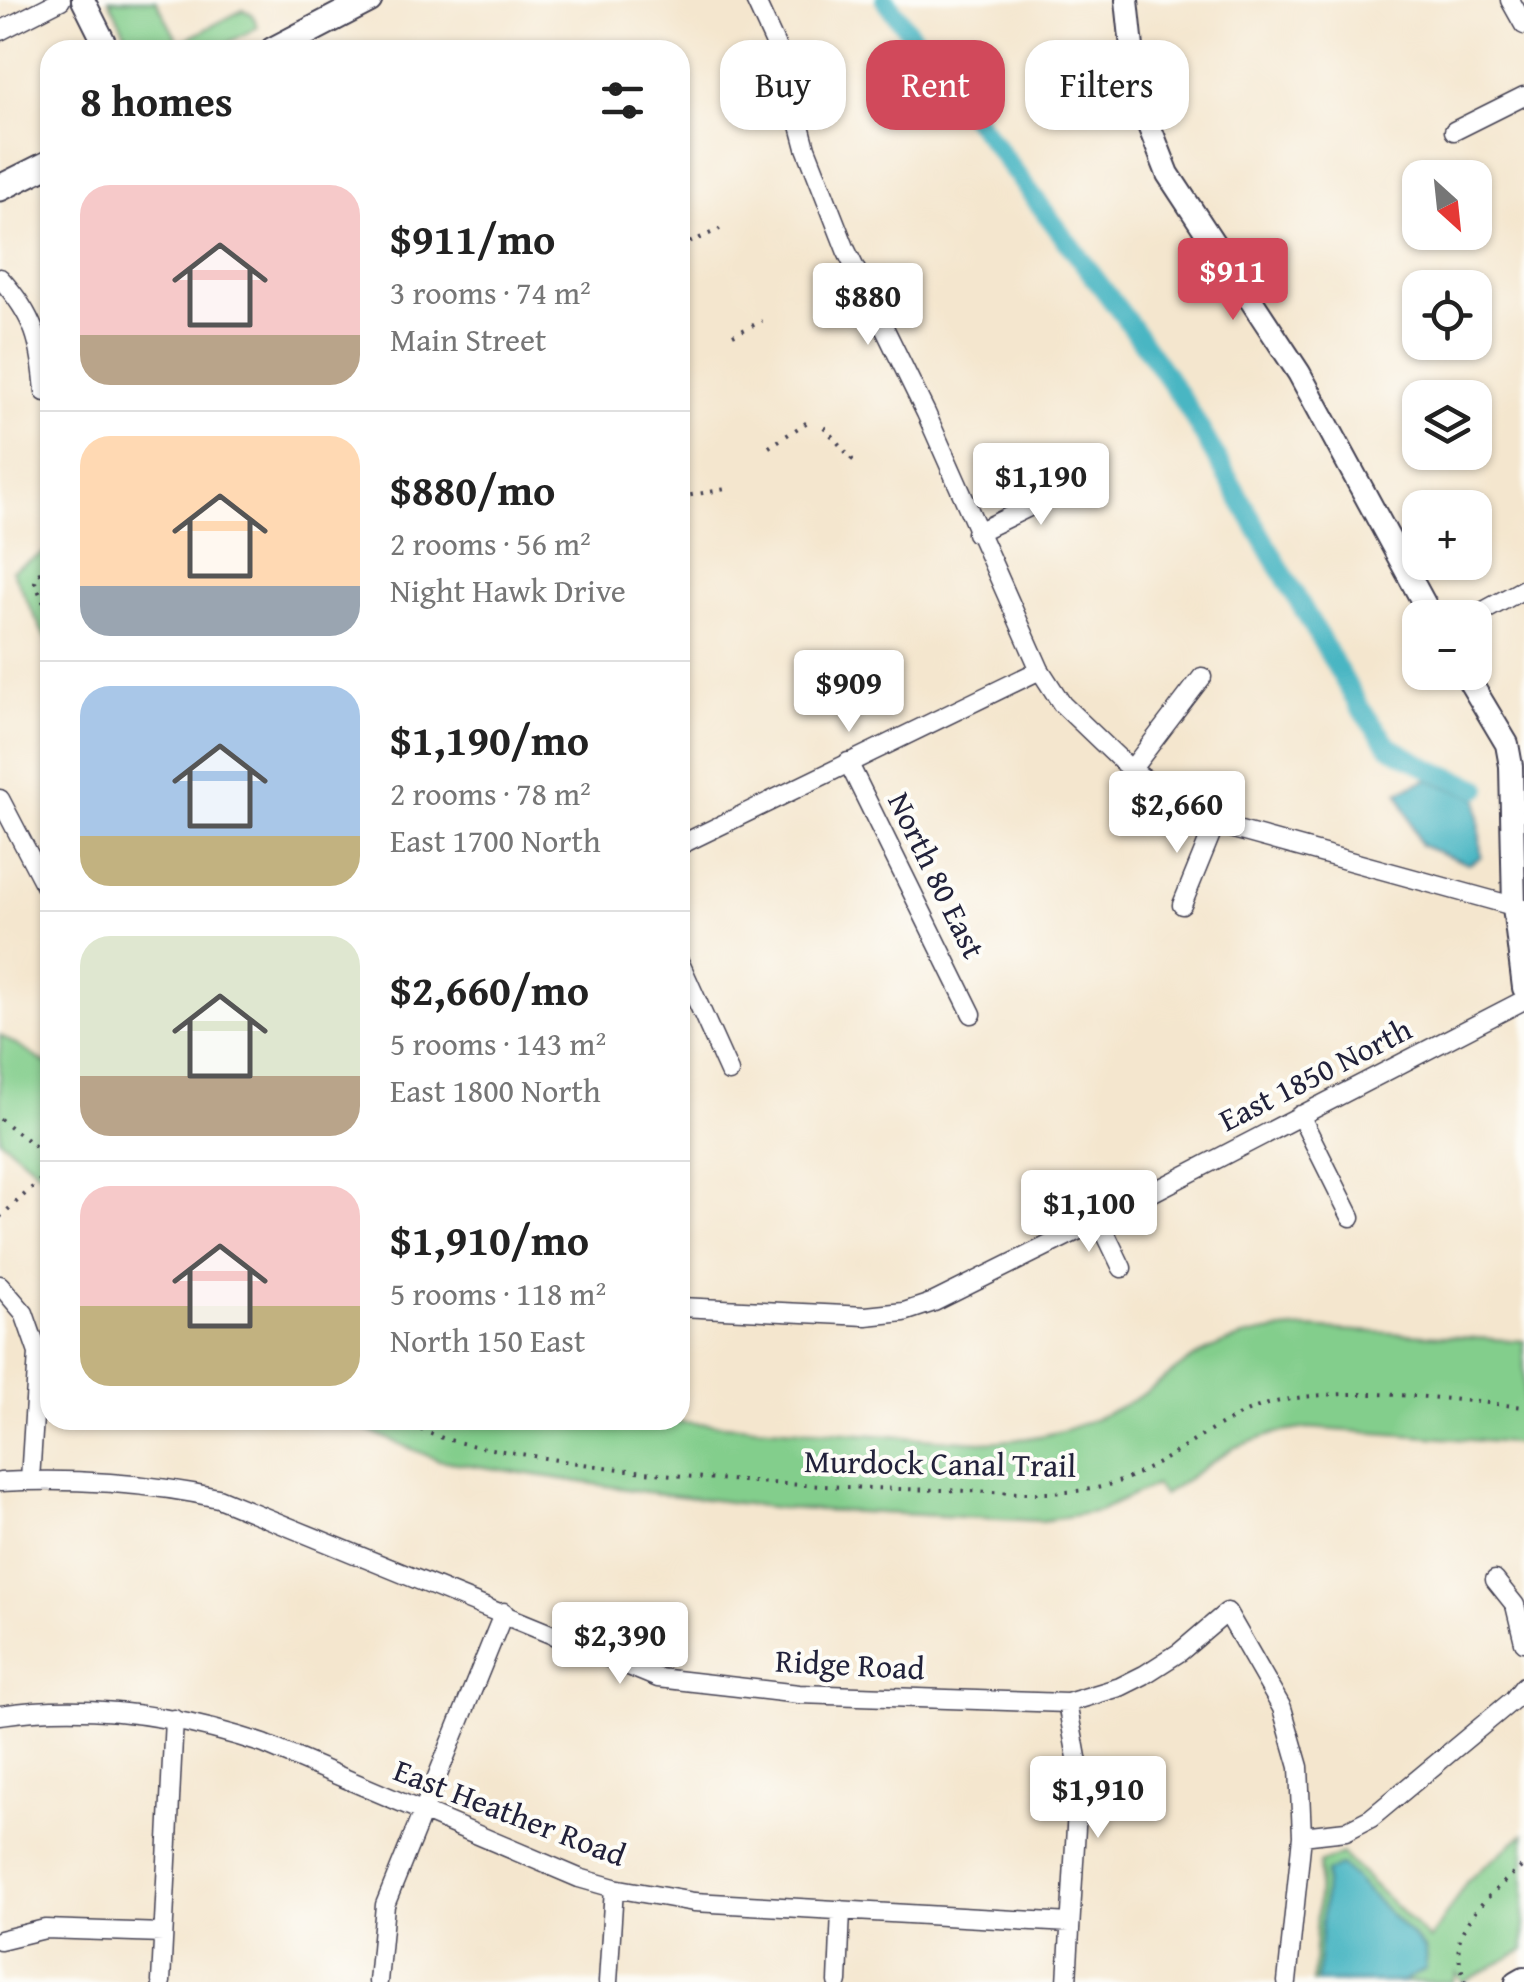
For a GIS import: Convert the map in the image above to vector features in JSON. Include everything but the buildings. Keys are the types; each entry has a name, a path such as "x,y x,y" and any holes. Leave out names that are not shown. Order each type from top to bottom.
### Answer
{"main road":[{"path":"292,40 369,0"},
{"path":"0,188 40,168"}],"street":[{"path":"0,31 61,0"},
{"path":"83,0 103,40"},
{"path":"755,0 783,61 806,148 846,250 926,413 1040,670 1062,704 1130,770 1215,824 1519,908"},
{"path":"1127,0 1136,94 1168,174 1299,372 1422,600"},
{"path":"1510,0 1524,25"},
{"path":"1454,131 1524,96"},
{"path":"0,278 19,299 40,344"},
{"path":"976,532 1084,480"},
{"path":"1492,607 1524,589"},
{"path":"690,840 1040,670"},
{"path":"1130,770 1202,676"},
{"path":"1474,690 1509,755 1524,988"},
{"name":"North 80 East","path":"848,762 972,1014"},
{"path":"0,799 40,875"},
{"path":"1182,905 1215,824"},
{"path":"690,984 730,1072"},
{"name":"East 1850 North","path":"690,1307 866,1316 904,1312 934,1302 1524,1000"},
{"path":"1300,1115 1351,1217"},
{"path":"1099,1220 1122,1268"},
{"path":"0,1284 24,1313 38,1353 30,1480"},
{"name":"Ridge Road","path":"0,1482 30,1480 184,1490 218,1498 658,1678 799,1694 1067,1703 1144,1675 1180,1652 1227,1612 1282,1708 1299,1767 1302,1836"},
{"path":"1495,1580 1516,1605 1524,1642"},
{"path":"378,1982 385,1905 504,1612"},
{"path":"1287,1982 1302,1836 1346,1830 1371,1818 1519,1693"},
{"path":"1067,1703 1078,1778 1067,1982"},
{"name":"East Heather Road","path":"0,1715 49,1710 174,1719 264,1744 580,1878 614,1888 694,1902 1070,1924"},
{"path":"161,1982 174,1719"},
{"path":"608,1982 614,1888"},
{"path":"838,1982 840,1910"},
{"path":"0,1940 45,1929 163,1933"},
{"path":"1517,1982 1524,1978"}],"path":[{"path":"690,242 720,229"},
{"path":"733,336 762,321"},
{"path":"769,447 812,419"},
{"path":"824,427 852,459 846,466"},
{"path":"690,495 726,489"},
{"path":"0,1119 40,1150"},
{"path":"0,1217 40,1181"},
{"name":"Murdock Canal Trail","path":"420,1430 466,1444 660,1474 867,1488 1048,1493 1093,1489 1133,1475 1230,1420 1286,1400 1405,1397 1524,1407"},
{"path":"1465,1982 1459,1941 1496,1888 1524,1865"}],"green space":[{"path":"109,0 156,0 177,40 129,40"},
{"path":"243,10 252,14 258,27 233,40 185,40"},
{"path":"40,555 40,627 12,570"},
{"path":"0,1035 40,1060 40,1173 0,1139"},
{"path":"1306,1328 1524,1341 1524,1444 1308,1428 1276,1433 1233,1448 1163,1495 1155,1485 1099,1511 1042,1521 780,1508 646,1492 438,1460 367,1430 690,1430 690,1423 1003,1441 1060,1432 1094,1419 1140,1396 1198,1356 1227,1342"},
{"path":"1524,1834 1524,1950 1463,1982 1456,1973 1453,1982 1313,1982 1320,1863 1342,1854 1430,1940 1467,1881"}],"water":[{"path":"1427,779 1478,798 1481,857 1469,864 1420,845 1398,792"},
{"path":"1341,1865 1425,1949 1426,1969 1401,1982 1317,1982 1326,1873"}],"waterway":[{"path":"885,0 1185,403 1360,708 1390,747 1432,770 1478,788"}]}
